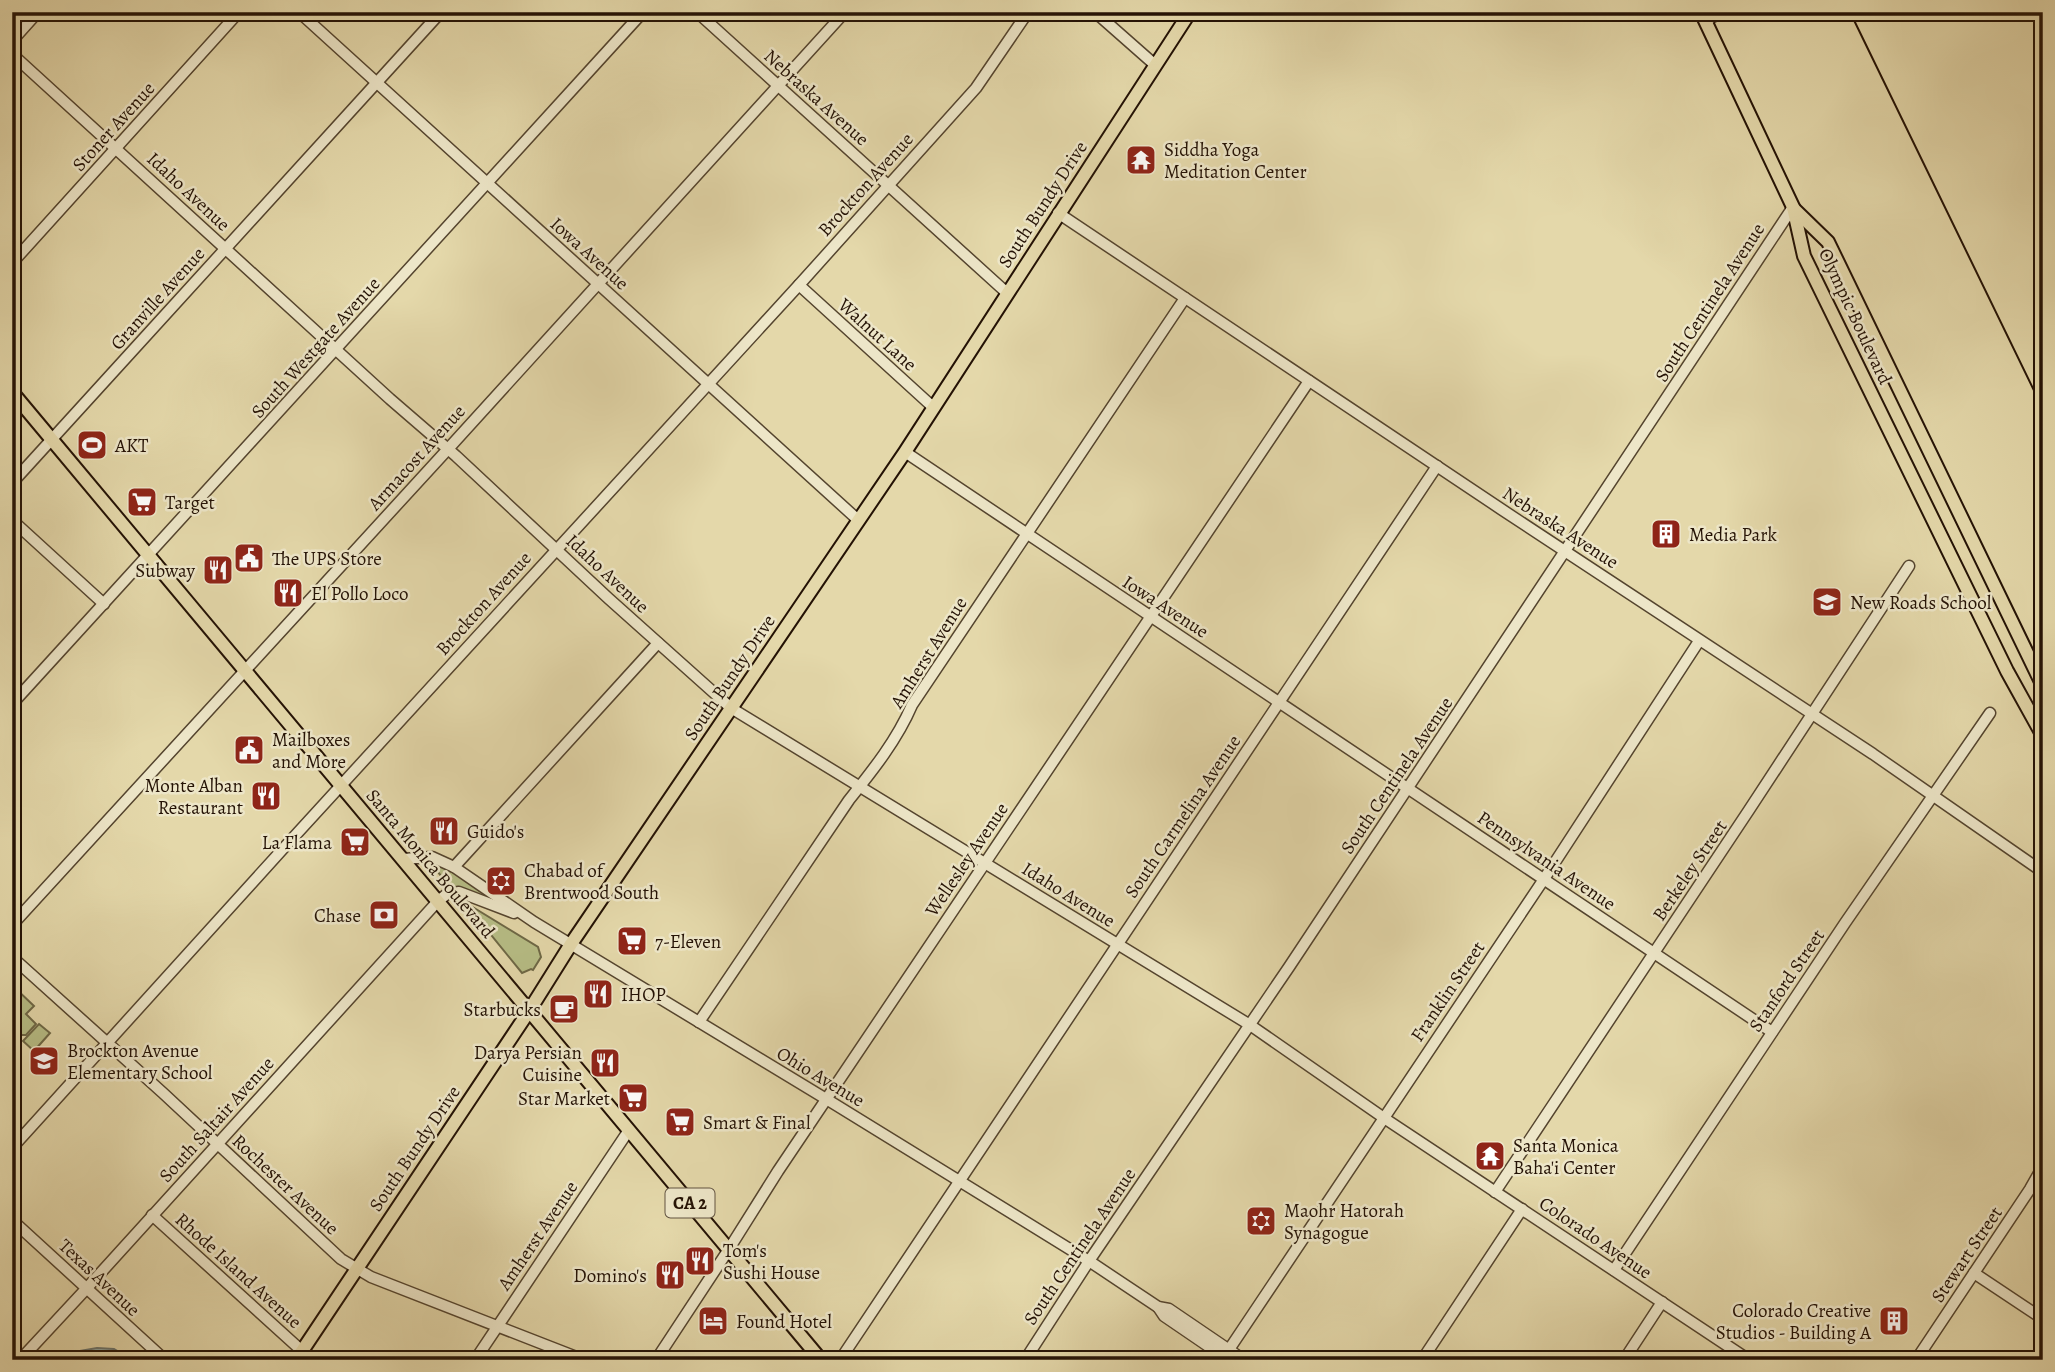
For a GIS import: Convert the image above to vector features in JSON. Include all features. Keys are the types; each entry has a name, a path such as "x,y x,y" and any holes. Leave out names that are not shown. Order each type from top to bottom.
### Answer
{"main road":[{"name":"South Bundy Drive","path":"299,1355 529,1011 570,944 905,452 1190,12"},
{"path":"1703,16 1793,207"},
{"name":"Olympic Boulevard","path":"1793,207 1828,242 2043,686"},
{"name":"Olympic Boulevard","path":"1793,207 1804,256 2007,671 2043,736"},
{"name":"Santa Monica Boulevard","path":"12,392 821,1360"}],"street":[{"path":"12,41 38,12"},
{"name":"Stoner Avenue","path":"12,263 239,12"},
{"name":"Iowa Avenue","path":"299,12 857,519"},
{"name":"Granville Avenue","path":"12,483 441,12"},
{"name":"South Westgate Avenue","path":"12,705 643,12"},
{"name":"Nebraska Avenue","path":"696,12 1007,293"},
{"name":"Armacost Avenue","path":"12,925 845,12"},
{"name":"Brockton Avenue","path":"12,1148 976,88 1028,12"},
{"path":"1095,12 1154,64"},
{"path":"1703,16 1722,12"},
{"path":"2038,12 2043,21"},
{"name":"Idaho Avenue","path":"12,54 731,708 1250,1025"},
{"name":"South Centinela Avenue","path":"1025,1360 1408,789 1793,207"},
{"name":"Nebraska Avenue","path":"1058,214 1813,715 2043,872"},
{"name":"Walnut Lane","path":"799,285 933,408"},
{"name":"Amherst Avenue","path":"699,1022 870,776 905,722 912,705 1185,298"},
{"name":"Wellesley Avenue","path":"656,1360 984,862 1309,381"},
{"name":"Iowa Avenue","path":"905,452 1408,789"},
{"name":"South Carmelina Avenue","path":"840,1360 1437,466"},
{"path":"12,520 104,604"},
{"name":"Berkeley Street","path":"1496,1192 1909,566"},
{"name":"Franklin Street","path":"1225,1356 1544,879 1699,641"},
{"path":"454,867 658,643"},
{"name":"Stanford Street","path":"1614,1270 1772,1032 1990,713"},
{"name":"Pennsylvania Avenue","path":"1408,789 1772,1032"},
{"name":"Ohio Avenue","path":"403,859 432,857 454,867 534,922 1089,1261 1158,1307 1164,1316 1225,1356 1244,1360"},
{"name":"Ohio Avenue","path":"438,901 447,894 459,892 534,922"},
{"name":"South Saltair Avenue","path":"20,1360 438,901"},
{"name":"Rochester Avenue","path":"12,957 355,1269 584,1360"},
{"name":"Colorado Avenue","path":"1250,1025 1384,1118 1749,1360"},
{"name":"Amherst Avenue","path":"475,1360 629,1130"},
{"name":"Stewart Street","path":"1916,1360 2043,1166"},
{"path":"1422,1360 1522,1209"},
{"name":"Rhode Island Avenue","path":"152,1215 299,1355"},
{"name":"Texas Avenue","path":"12,1220 165,1360"},
{"path":"1974,1273 2043,1319"},
{"path":"1624,1360 1662,1303"}],"green space":[{"path":"428,860 446,867 495,900 451,888"},
{"path":"471,906 538,947 541,957 533,970 522,973 470,909"},
{"path":"12,985 34,1006 26,1014 36,1024 26,1035 12,1027"},
{"path":"39,1024 50,1033 34,1051 23,1041"}],"water":[{"path":"114,1349 132,1360 67,1360 80,1351"}],"tram line":[{"path":"1850,12 2043,409"}],"place":[{"name":"Siddha Yoga Meditation Center","path":"1141,160"},
{"name":"AKT","path":"92,445"},
{"name":"Target","path":"142,502"},
{"name":"Media Park","path":"1666,534"},
{"name":"The UPS Store","path":"249,558"},
{"name":"Subway","path":"218,570"},
{"name":"El Pollo Loco","path":"288,593"},
{"name":"New Roads School","path":"1827,602"},
{"name":"Mailboxes and More","path":"249,750"},
{"name":"Monte Alban Restaurant","path":"266,796"},
{"name":"Guido's","path":"444,831"},
{"name":"La Flama","path":"355,842"},
{"name":"Chabad of Brentwood South","path":"501,881"},
{"name":"Chase","path":"384,915"},
{"name":"7-Eleven","path":"632,941"},
{"name":"IHOP","path":"598,994"},
{"name":"Starbucks","path":"564,1009"},
{"name":"Brockton Avenue Elementary School","path":"44,1061"},
{"name":"Darya Persian Cuisine","path":"605,1063"},
{"name":"Star Market","path":"633,1098"},
{"name":"Smart & Final","path":"680,1122"},
{"name":"Santa Monica Baha'i Center","path":"1490,1156"},
{"name":"Maohr Hatorah Synagogue","path":"1261,1221"},
{"name":"Tom's Sushi House","path":"700,1261"},
{"name":"Domino's","path":"670,1275"},
{"name":"Found Hotel","path":"713,1321"},
{"name":"Colorado Creative Studios - Building A","path":"1894,1321"}]}
